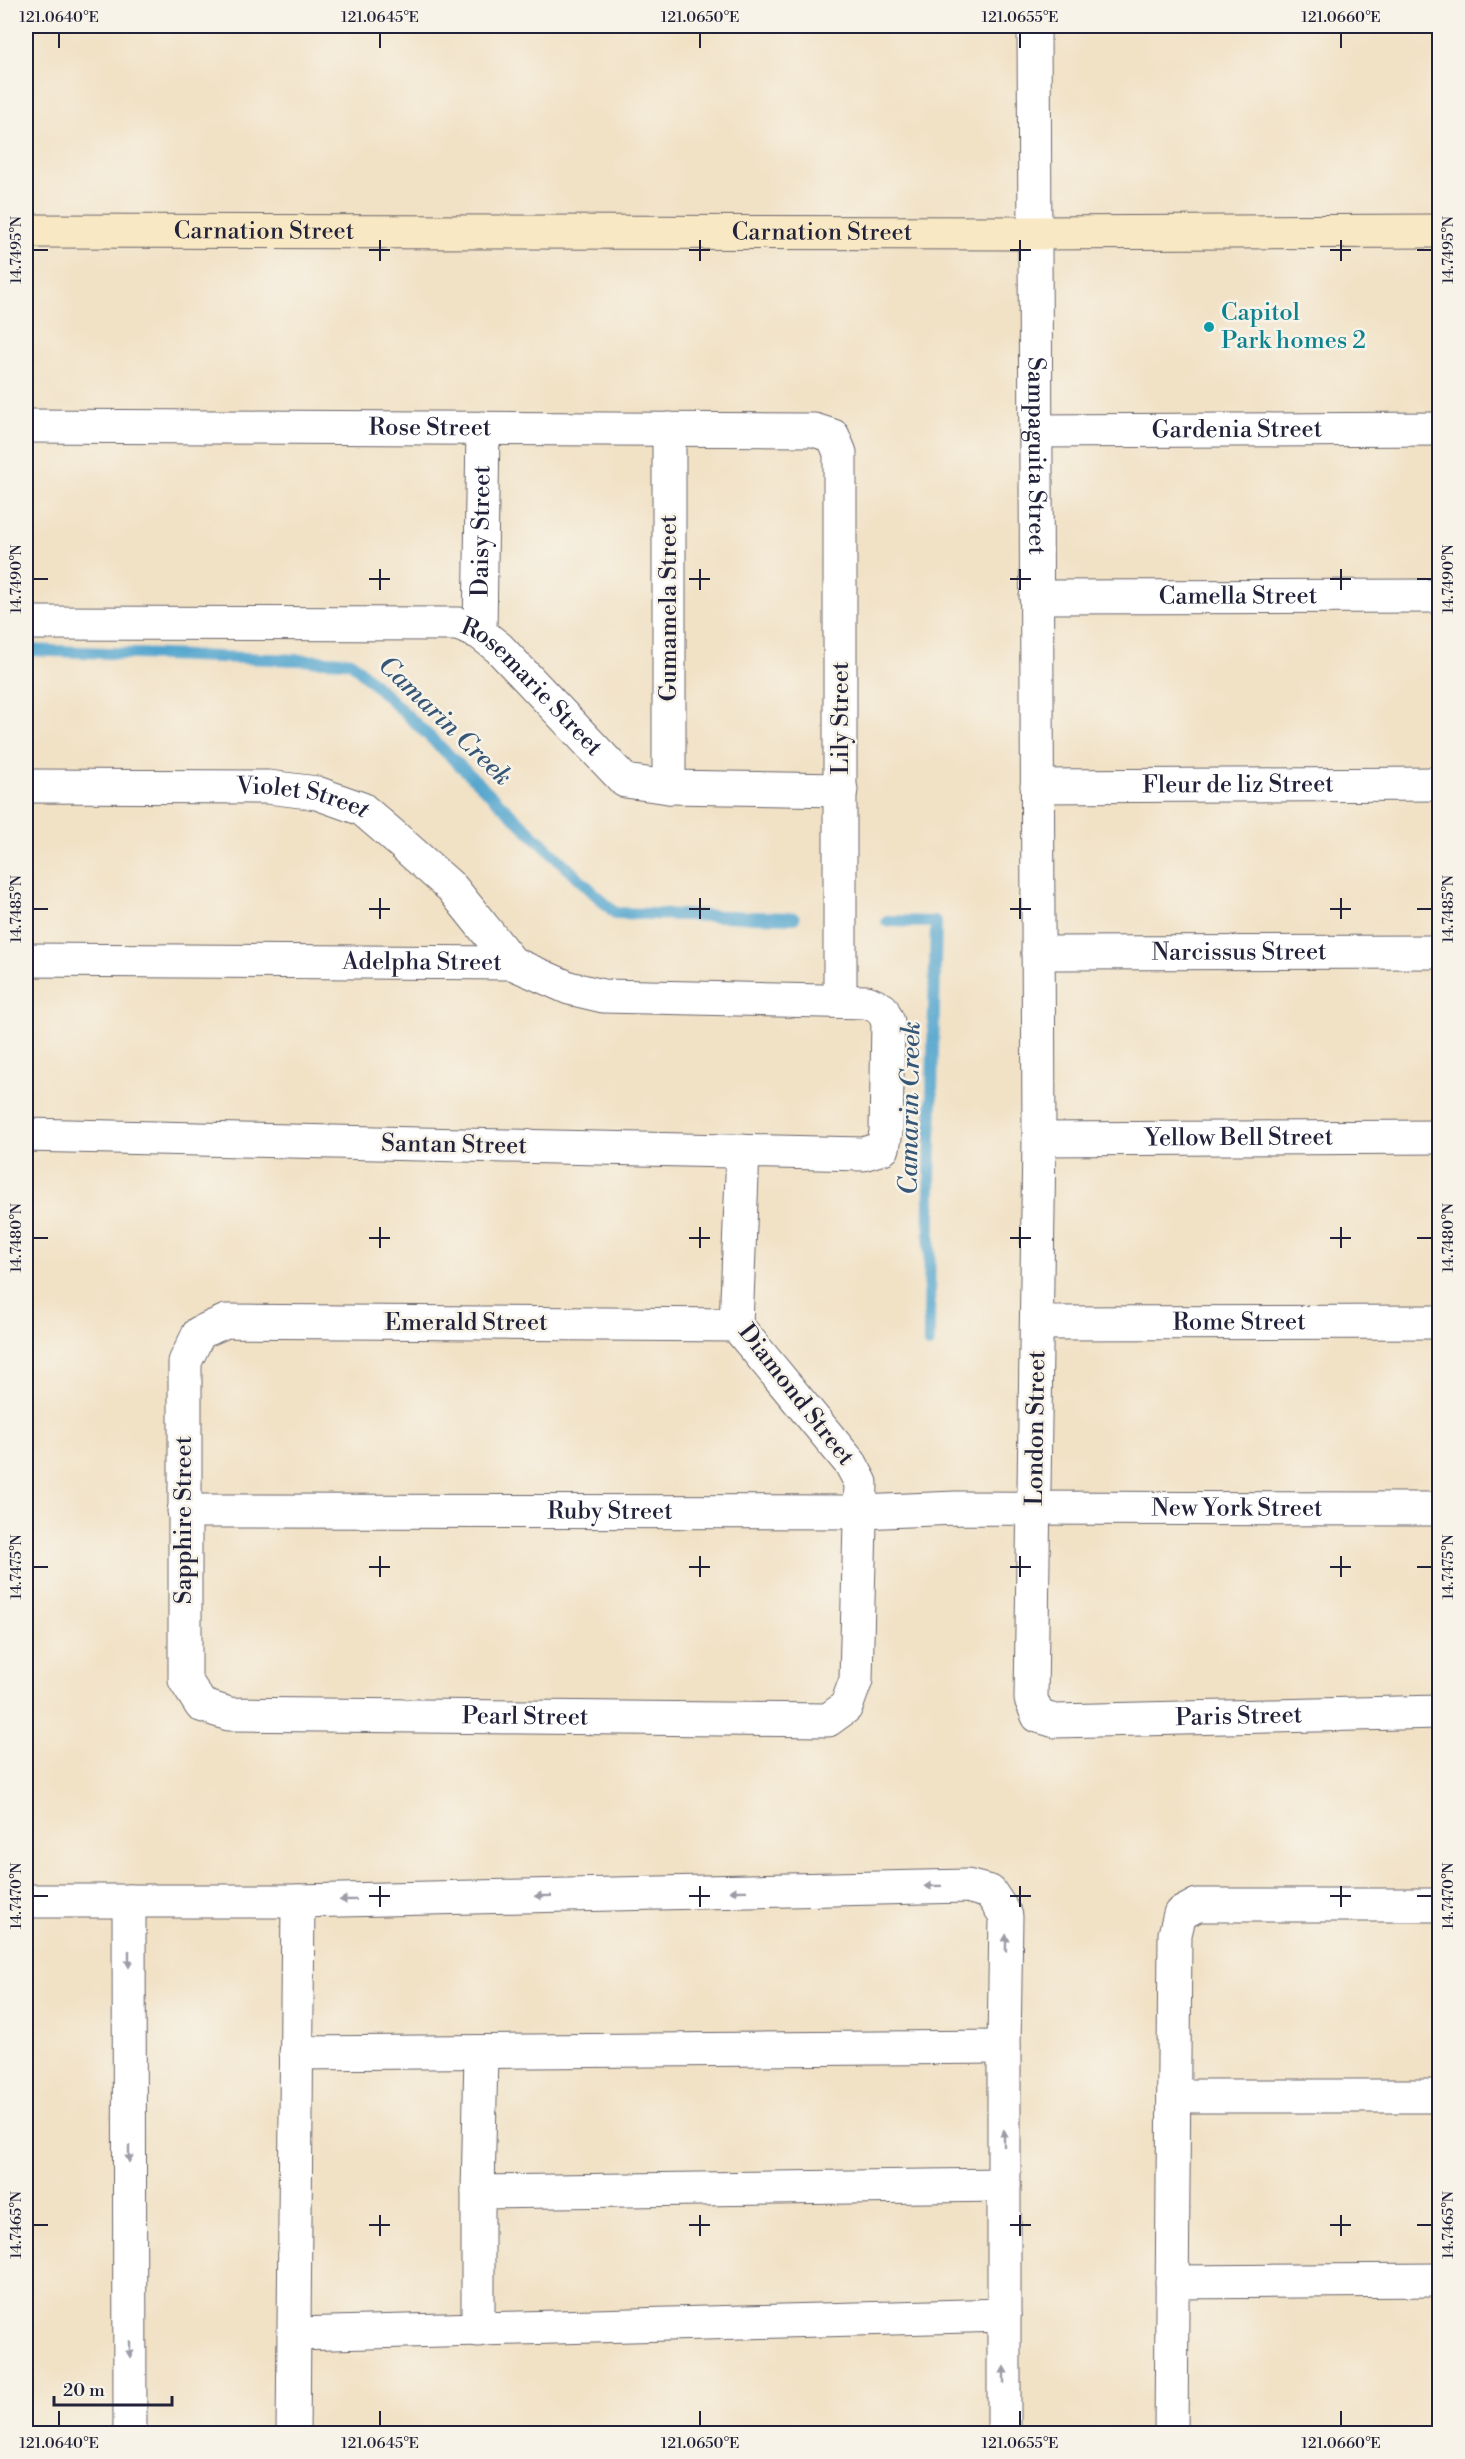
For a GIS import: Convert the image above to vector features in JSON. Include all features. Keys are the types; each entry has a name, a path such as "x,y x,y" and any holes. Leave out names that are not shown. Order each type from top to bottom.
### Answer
{"street":[{"name":"Sampaguita Street","path":"1034,26 1039,1139"},
{"name":"Carnation Street","path":"26,231 1035,233 1440,231"},
{"name":"Rose Street","path":"26,426 814,430 833,436"},
{"name":"Daisy Street","path":"480,633 483,428"},
{"name":"Gumamela Street","path":"669,429 669,787"},
{"name":"Gardenia Street","path":"1036,430 1440,429"},
{"name":"Lily Street","path":"833,436 840,453 840,1001"},
{"name":"Camella Street","path":"1036,597 1440,596"},
{"name":"Rosemarie Street","path":"26,623 458,624 480,633 499,648 625,781 669,787 841,790"},
{"name":"Fleur de liz Street","path":"1037,786 1440,784"},
{"name":"Violet Street","path":"26,786 268,787 317,793 362,809 452,888 512,963"},
{"name":"Narcissus Street","path":"1038,953 1440,952"},
{"name":"Adelpha Street","path":"26,960 512,963 569,988 603,996 867,1002 882,1009 888,1022 886,1132 883,1148"},
{"name":"Santan Street","path":"26,1135 863,1154 883,1148"},
{"name":"Yellow Bell Street","path":"1039,1139 1440,1137"},
{"name":"London Street","path":"1038,1716 1031,1699 1039,1139"},
{"name":"Diamond Street","path":"743,1151 736,1325 858,1473 861,1483 856,1680 846,1707"},
{"name":"Emerald Street","path":"199,1333 226,1321 736,1325"},
{"name":"Rome Street","path":"1038,1323 1440,1322"},
{"name":"Sapphire Street","path":"199,1333 185,1362 183,1511 185,1680 201,1705"},
{"name":"Ruby Street","path":"183,1511 861,1512 956,1508 1035,1508"},
{"name":"New York Street","path":"1035,1508 1440,1509"},
{"name":"Pearl Street","path":"201,1705 229,1714 828,1720 846,1707"},
{"name":"Paris Street","path":"1038,1716 1055,1721 1440,1712"},
{"path":"26,1901 298,1901 966,1886 990,1892 1006,1916 1004,2433"},
{"path":"129,1901 130,2433"},
{"path":"293,2433 298,1901"},
{"path":"1171,2433 1175,1934 1180,1914 1197,1905 1440,1905"},
{"path":"296,2053 1004,2047"},
{"path":"478,2330 481,2053"},
{"path":"1174,2096 1440,2096"},
{"path":"478,2193 1004,2185"},
{"path":"1172,2282 1440,2280"},
{"path":"295,2334 1004,2315"}],"waterway":[{"name":"Camarin Creek","path":"26,650 351,662 615,913 794,918"},
{"name":"Camarin Creek","path":"887,921 936,922 929,1343"}],"place":[{"name":"Capitol Park homes 2","path":"1209,327"}]}
